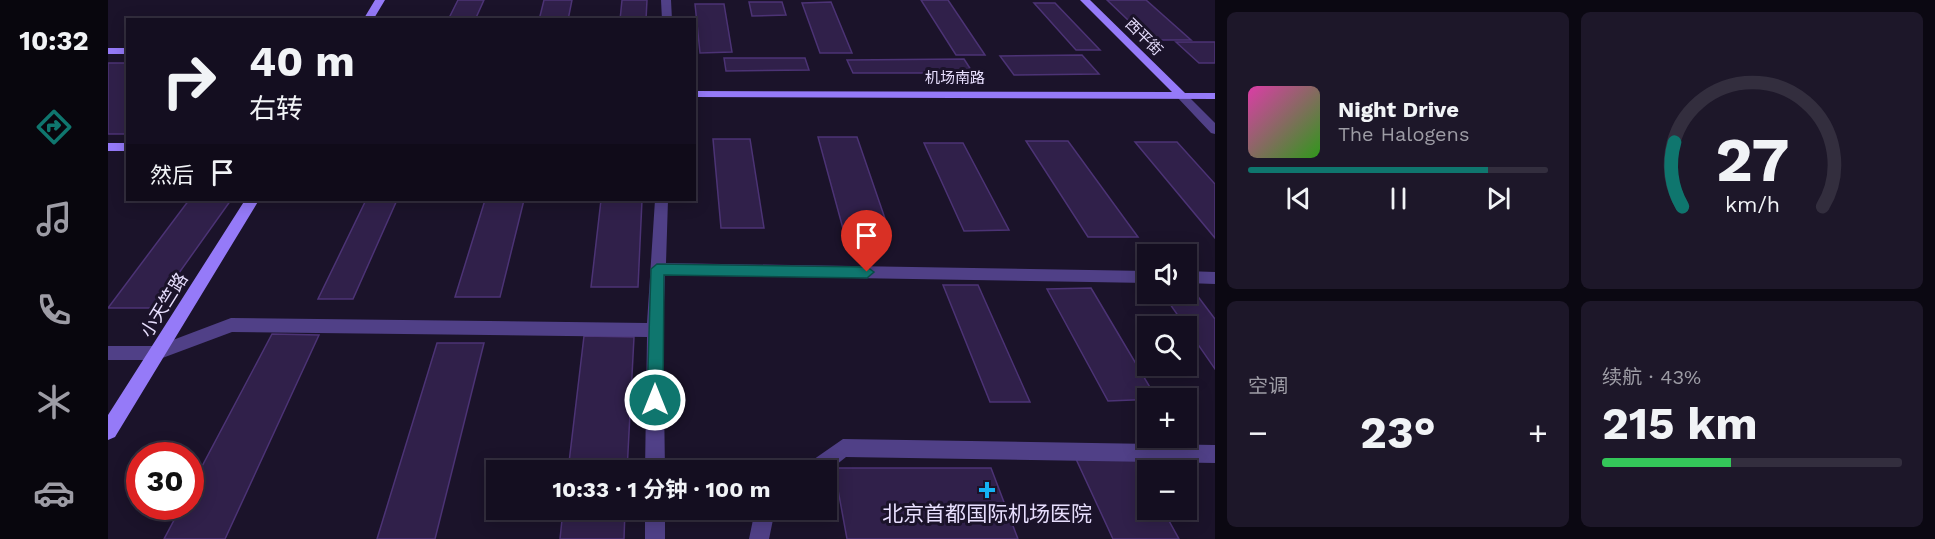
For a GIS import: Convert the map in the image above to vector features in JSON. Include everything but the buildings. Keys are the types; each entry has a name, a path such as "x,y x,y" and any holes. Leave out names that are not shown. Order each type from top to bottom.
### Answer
{"street":[{"path":"369,18 380,0"},
{"path":"666,0 667,18"},
{"name":"西平街","path":"1085,0 1181,95"},
{"path":"108,51 126,51"},
{"name":"机场南路","path":"696,94 1215,96"},
{"path":"1181,95 1215,130"},
{"path":"108,147 126,147"},
{"name":"小天竺路","path":"108,431 251,201"},
{"path":"655,460 655,330 661,201"},
{"path":"657,269 1137,277"},
{"path":"1197,277 1215,278"},
{"path":"108,353 157,353 231,325 655,330"},
{"path":"828,460 843,448 1215,454"},
{"path":"655,520 655,539"},
{"path":"759,539 763,520"}],"place":[{"name":"北京首都国际机场医院","path":"987,490"}],"route":[{"path":"655,400 657,269 867,272"}]}
